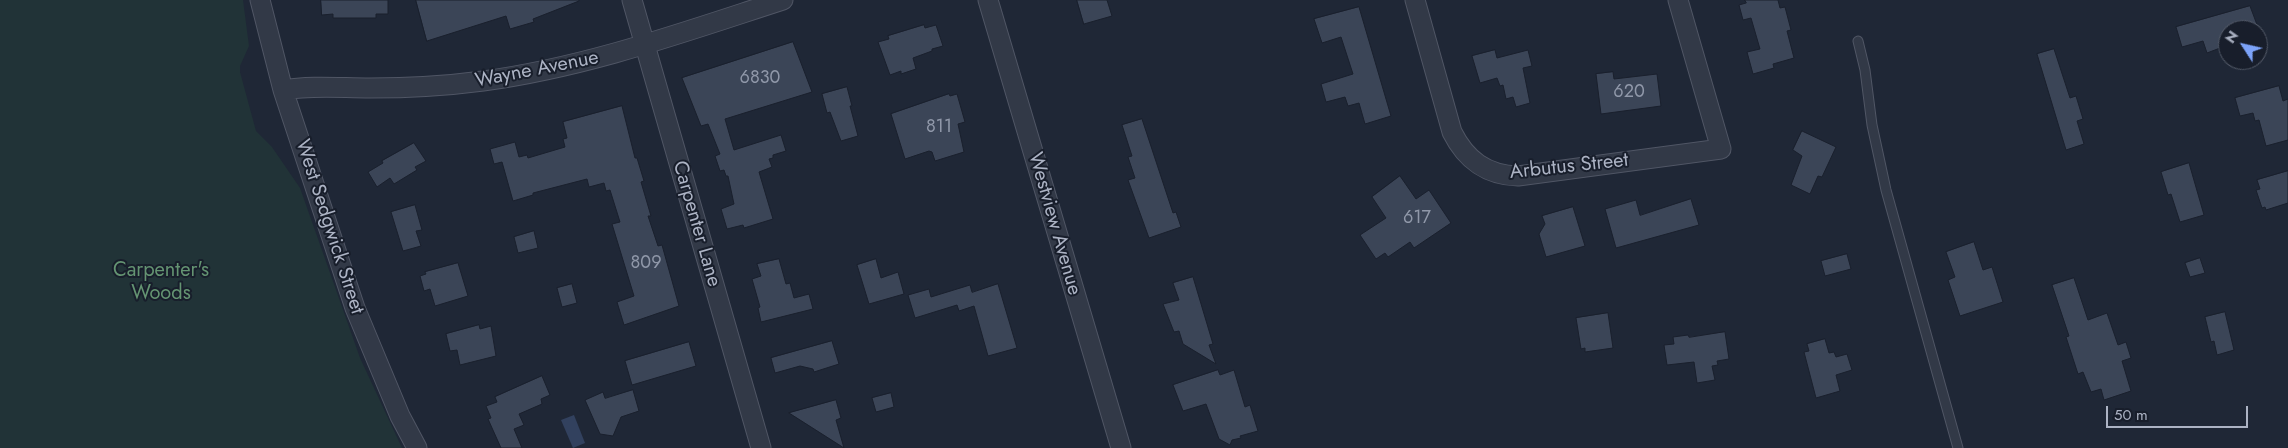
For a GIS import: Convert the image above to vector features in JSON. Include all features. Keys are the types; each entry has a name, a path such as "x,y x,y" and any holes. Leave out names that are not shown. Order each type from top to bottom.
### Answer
{"street":[{"name":"West Sedgwick Street","path":"260,0 283,90 355,308 400,416 417,448"},
{"name":"Carpenter Lane","path":"632,0 761,448"},
{"name":"Wayne Avenue","path":"283,90 308,86 401,88 483,81 572,65 645,45 783,0"},
{"name":"Westview Avenue","path":"988,0 1121,448"},
{"name":"Arbutus Street","path":"1415,0 1452,132 1459,146 1478,165 1504,175 1518,176 1721,149 1678,0"}],"lane":[{"path":"1858,41 1865,70 1872,125 1886,190 1958,448"}],"green space":[{"name":"Carpenter's Woods","path":"0,0 243,0 249,46 240,66 240,72 256,131 272,147 300,188 360,358 402,448 0,448"}],"water":[{"path":"574,415 585,443 573,448 561,420"}],"building":[{"path":"321,0 388,0 388,14 376,14 376,18 333,18 333,14 322,15"},
{"path":"416,0 579,1 533,19 534,22 510,29 506,16 427,41"},
{"path":"1077,0 1107,0 1112,16 1084,24"},
{"path":"1745,0 1778,0 1780,8 1785,7 1791,30 1787,31 1794,58 1773,64 1774,68 1753,74 1747,52 1760,49 1751,18 1743,20 1739,5 1746,3"},
{"path":"2250,6 2255,20 2218,20 2218,49 2207,53 2203,41 2182,47 2176,27"},
{"path":"1359,7 1391,116 1365,124 1359,103 1348,106 1345,97 1326,102 1321,84 1353,74 1341,37 1322,43 1314,19"},
{"path":"924,25 925,28 936,25 943,46 913,58 916,69 890,75 878,42 889,39 888,36"},
{"path":"793,42 812,92 725,119 734,150 781,135 786,151 773,155 773,158 769,159 772,167 759,172 773,219 744,228 743,225 727,229 721,209 734,204 728,176 726,176 724,170 720,171 715,156 720,154 708,124 701,126 682,78"},
{"path":"2054,49 2070,98 2076,96 2083,119 2077,121 2084,144 2066,150 2037,54"},
{"path":"1495,50 1497,58 1528,50 1532,66 1523,68 1530,103 1516,107 1513,97 1506,99 1503,85 1500,86 1497,78 1480,83 1472,56"},
{"path":"1613,72 1614,79 1657,74 1661,106 1601,114 1596,74"},
{"path":"2279,86 2283,101 2288,99 2288,140 2266,146 2259,120 2255,121 2253,113 2240,116 2235,98"},
{"path":"847,87 858,136 841,141 830,112 827,113 822,94"},
{"path":"949,94 950,96 957,94 965,122 958,124 964,152 935,161 932,152 929,151 905,159 891,114"},
{"path":"622,106 635,158 637,158 644,181 641,182 651,216 648,216 658,246 662,245 679,306 624,325 617,302 634,296 612,224 620,222 610,190 606,191 604,183 589,187 587,179 533,193 533,195 513,201 502,162 494,164 490,149 515,142 519,157 527,155 528,158 565,147 563,139 567,138 563,122"},
{"path":"1142,119 1173,213 1176,212 1181,227 1149,238 1128,180 1135,178 1128,157 1132,156 1122,125"},
{"path":"1802,131 1836,147 1822,177 1818,176 1810,194 1791,185 1802,156 1793,150"},
{"path":"414,143 426,161 415,167 417,170 394,184 390,178 377,187 368,172 383,163 382,161"},
{"path":"2189,163 2204,215 2180,222 2171,194 2168,195 2161,172"},
{"path":"2288,171 2288,203 2266,210 2265,207 2262,208 2256,190 2260,189 2257,180"},
{"path":"1400,176 1416,199 1429,190 1451,223 1414,248 1410,242 1388,257 1385,253 1376,259 1360,235 1386,218 1372,197"},
{"path":"1691,199 1699,225 1616,248 1605,209 1636,200 1640,215"},
{"path":"415,205 422,230 416,231 421,246 403,251 391,212"},
{"path":"1573,207 1585,246 1546,257 1539,234 1545,224 1542,216"},
{"path":"534,231 538,248 518,253 514,237"},
{"path":"1974,242 1983,270 1992,267 2003,302 1960,316 1948,280 1955,277 1946,252"},
{"path":"1847,254 1851,269 1825,276 1821,261"},
{"path":"2200,258 2205,273 2190,277 2185,263"},
{"path":"779,259 786,284 790,283 794,298 809,294 813,309 761,322 758,308 760,307 752,279 761,276 757,264"},
{"path":"876,259 881,278 898,272 904,294 869,304 857,265"},
{"path":"458,263 468,296 435,306 430,289 424,291 420,276 426,274 425,272"},
{"path":"1193,277 1213,344 1209,345 1216,364 1183,344 1179,331 1174,332 1163,304 1179,300 1173,283"},
{"path":"2074,278 2088,320 2107,313 2118,345 2126,342 2131,358 2122,361 2131,391 2104,400 2101,389 2091,392 2083,372 2078,374 2066,337 2069,336 2052,285"},
{"path":"572,284 577,303 562,307 557,288"},
{"path":"998,284 1017,348 988,356 974,306 959,311 957,305 915,318 908,295 929,289 931,297 970,285 972,292"},
{"path":"2225,312 2234,350 2217,355 2214,341 2211,342 2205,317"},
{"path":"1608,313 1613,348 1585,352 1585,348 1581,349 1576,318"},
{"path":"479,325 480,329 491,326 496,356 460,365 457,350 450,351 446,334"},
{"path":"1725,332 1729,359 1717,361 1718,365 1712,366 1715,380 1697,383 1694,362 1667,365 1664,345 1674,344 1673,337 1688,335 1689,337"},
{"path":"1825,339 1829,353 1834,352 1836,357 1847,354 1852,370 1836,375 1840,391 1816,398 1804,352 1809,351 1807,344"},
{"path":"832,341 839,364 814,372 813,369 800,366 775,373 771,358"},
{"path":"689,342 696,366 632,385 625,361"},
{"path":"1218,370 1220,375 1234,370 1245,407 1250,405 1258,431 1232,440 1230,445 1219,439 1206,404 1183,411 1173,385"},
{"path":"542,376 550,395 541,399 542,404 519,414 524,425 514,429 522,448 501,448 488,419 491,418 486,406 497,402 495,397"},
{"path":"633,390 639,411 621,417 613,436 600,434 585,400 603,392 605,398"},
{"path":"891,393 894,407 876,412 872,398"},
{"path":"836,400 841,418 836,420 844,448 789,413"}]}
